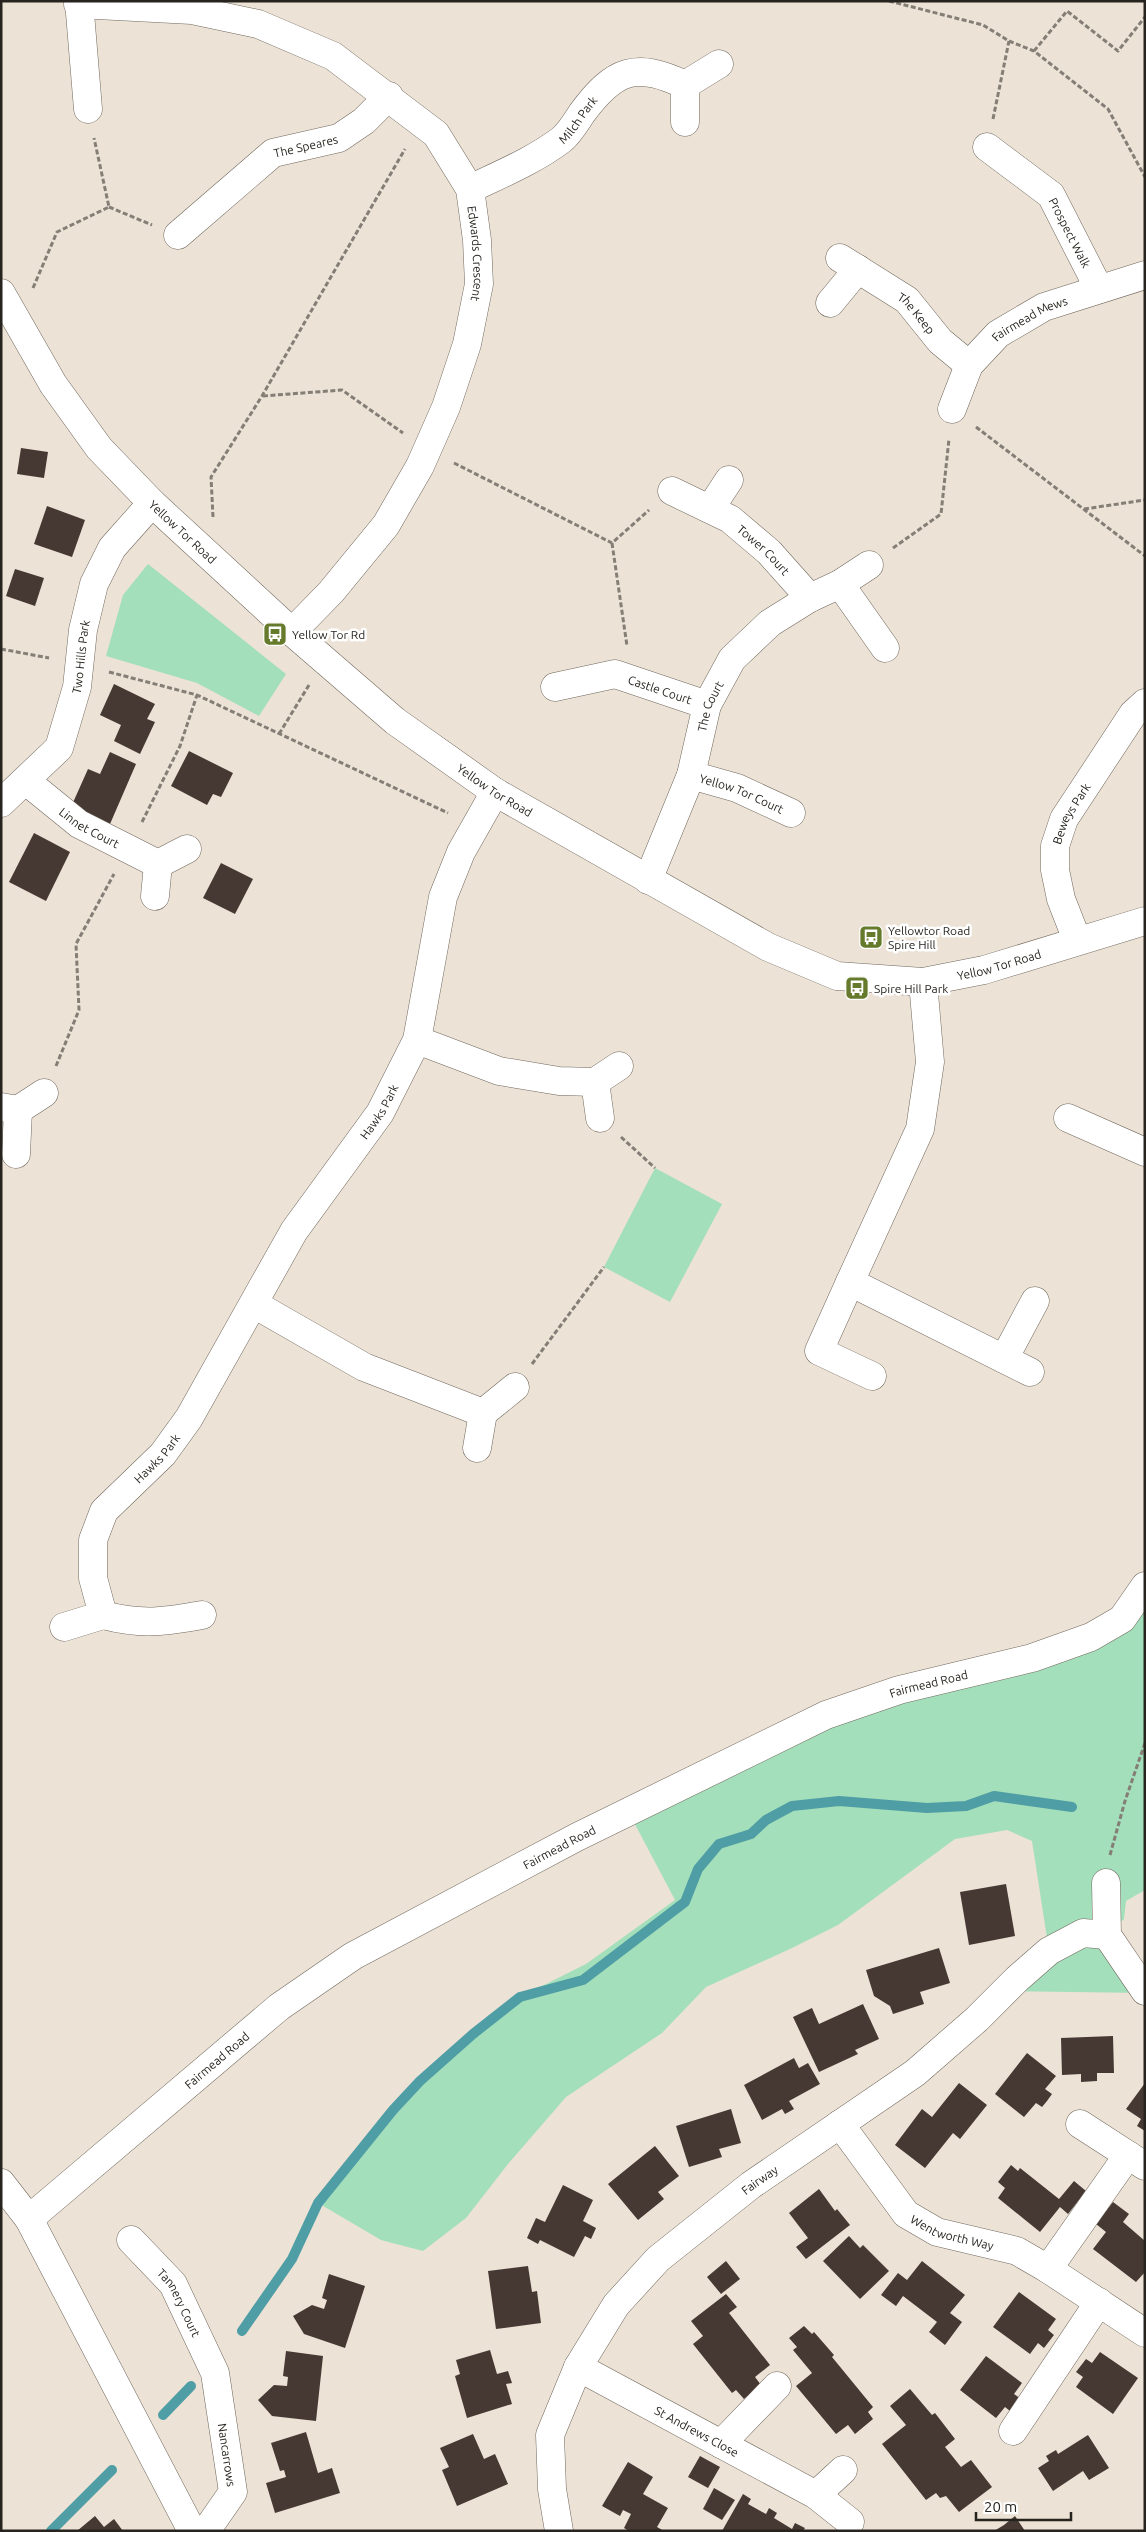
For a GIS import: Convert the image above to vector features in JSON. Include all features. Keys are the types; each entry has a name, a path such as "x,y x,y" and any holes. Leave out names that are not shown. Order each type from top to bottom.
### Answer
{"street":[{"name":"Edwards Crescent","path":"88,109 78,3 192,10 258,24 333,56 389,96 436,134 470,189 477,240 479,284 467,344 446,407 420,466 386,525 331,592 292,632"},
{"path":"685,122 685,85 719,64"},
{"name":"Milch Park","path":"470,189 526,163 563,139 591,101 608,82 634,70 664,75 685,85"},
{"name":"The Speares","path":"178,235 273,153 339,138 364,121 389,96"},
{"name":"Prospect Walk","path":"987,147 1051,195 1098,289"},
{"name":"The Keep","path":"830,303 849,263 907,300 940,341 969,365"},
{"name":"Fairmead Mews","path":"952,409 969,365 998,334 1044,307 1145,275"},
{"name":"Yellow Tor Road","path":"1,293 18,326 53,384 99,448 152,503 292,632 395,721 496,792 768,948 837,976 923,982 984,970 1077,940 1145,921"},
{"path":"710,509 729,480"},
{"name":"Tower Court","path":"672,490 730,519 769,552 810,598"},
{"name":"Two Hills Park","path":"1,803 59,748 77,687 83,630 94,584 112,548 152,503"},
{"name":"The Court","path":"648,880 691,775 707,705 732,658 770,624 810,598 840,584 869,565"},
{"path":"840,584 885,648"},
{"name":"Castle Court","path":"556,687 615,674 707,705"},
{"name":"Beweys Park","path":"1077,940 1061,899 1055,870 1055,846 1064,819 1133,714 1145,703"},
{"name":"Yellow Tor Court","path":"691,775 737,788 791,813"},
{"name":"Linnet Court","path":"26,781 79,824 158,864"},
{"name":"Hawks Park","path":"103,1615 94,1578 93,1540 104,1511 163,1454 189,1418 294,1231 380,1113 417,1040 443,896 461,852 496,792"},
{"path":"155,896 158,864 187,849"},
{"path":"872,1376 819,1351 920,1129 930,1062 923,982"},
{"path":"417,1040 499,1071 559,1081 595,1082 619,1066"},
{"path":"595,1082 600,1118"},
{"path":"16,1154 10,1109 44,1093"},
{"path":"1068,1118 1145,1152"},
{"path":"850,1282 1030,1372"},
{"path":"1004,1359 1035,1301"},
{"path":"254,1304 364,1367 483,1413"},
{"path":"477,1448 483,1413 515,1387"},
{"name":"Fairmead Road","path":"29,2219 279,2007 353,1956 577,1837 826,1715 900,1690 1032,1658 1091,1637 1122,1619 1145,1586"},
{"path":"64,1627 103,1615 124,1620 160,1623 202,1615"},
{"path":"1106,1883 1107,1935 1145,1990"},
{"name":"Fairway","path":"559,2531 552,2489 550,2435 578,2367 616,2305 658,2258 752,2185 915,2073 977,2019 1017,1979 1050,1951 1083,1933 1107,1935"},
{"name":"Wentworth Way","path":"840,2124 906,2214 937,2232 1017,2251 1048,2269 1145,2333"},
{"path":"1048,2269 1136,2161 1080,2124"},
{"path":"1,2183 29,2219 192,2531"},
{"name":"Tannery Court","path":"131,2240 173,2284 215,2373"},
{"path":"1012,2431 1099,2302"},
{"name":"St Andrews Close","path":"578,2367 816,2495 850,2522"},
{"name":"Nancarrows","path":"206,2531 234,2492 215,2373"},
{"path":"721,2444 777,2386"},
{"path":"816,2495 844,2470"}],"path":[{"path":"889,1 983,25 1009,41 1034,51 1108,110 1145,177"},
{"path":"1034,51 1068,11 1118,51 1145,17"},
{"path":"987,147 1009,41"},
{"path":"88,109 108,207"},
{"path":"214,560 211,477 262,396 421,122"},
{"path":"18,326 56,232 108,207 178,235"},
{"path":"262,396 342,390 428,450 612,543"},
{"path":"952,409 1145,556"},
{"path":"869,565 941,514 952,409"},
{"path":"612,543 672,490"},
{"path":"1083,510 1145,500"},
{"path":"612,543 632,680"},
{"path":"1,649 80,665 197,695 476,826"},
{"path":"280,734 325,660"},
{"path":"44,1093 79,1010 76,944 128,849 180,746 197,695"},
{"path":"600,1118 655,1168"},
{"path":"515,1387 604,1267"},
{"path":"1106,1883 1110,1855 1124,1802 1145,1743"}],"green space":[{"path":"148,564 286,674 259,716 197,683 106,656 123,595"},
{"path":"655,1168 722,1204 670,1302 604,1267"},
{"path":"1145,1580 1145,1890 1126,1901 1124,1919 1107,1935 1145,1993 1006,1991 1049,1951 1032,1841 1007,1830 955,1839 838,1925 706,1987 662,2033 566,2097 508,2164 466,2218 423,2251 381,2240 318,2203 407,2095 520,1997 586,1964 675,1900 628,1811 815,1720 1106,1628"}],"building":[{"path":"21,448 48,452 44,478 17,474"},
{"path":"47,506 85,520 72,557 34,544"},
{"path":"15,569 44,578 35,606 6,596"},
{"path":"114,684 155,704 147,719 155,722 140,754 114,741 121,725 100,715"},
{"path":"189,751 233,773 221,797 213,794 207,805 171,786"},
{"path":"110,752 136,764 110,824 71,807 88,769 100,774"},
{"path":"34,833 70,852 46,901 9,882"},
{"path":"221,863 253,879 235,914 203,898"},
{"path":"1006,1884 1015,1936 969,1945 960,1892"},
{"path":"939,1948 950,1983 920,1992 924,2004 893,2014 890,2006 874,1996 866,1970"},
{"path":"863,2004 879,2039 855,2050 858,2054 819,2072 793,2017 812,2008 819,2024"},
{"path":"1113,2036 1114,2073 1097,2073 1097,2081 1081,2082 1081,2074 1062,2075 1061,2038"},
{"path":"1027,2053 1056,2076 1045,2089 1052,2094 1047,2101 1042,2107 1036,2103 1024,2117 995,2094"},
{"path":"794,2058 799,2068 808,2063 820,2084 789,2101 794,2109 785,2114 782,2109 762,2120 744,2085"},
{"path":"959,2083 987,2105 960,2139 953,2133 925,2168 895,2145 922,2109 932,2117"},
{"path":"1145,2083 1145,2131 1137,2126 1141,2119 1126,2109"},
{"path":"731,2109 741,2143 719,2149 722,2157 689,2167 676,2126"},
{"path":"655,2146 679,2176 658,2192 664,2199 638,2220 608,2184"},
{"path":"1011,2165 1018,2171 1020,2168 1059,2199 1074,2181 1086,2191 1068,2214 1060,2207 1040,2232 998,2198 1005,2188 998,2182"},
{"path":"563,2185 593,2200 583,2221 596,2228 591,2239 585,2236 574,2257 540,2240 538,2244 527,2238 536,2218 545,2222"},
{"path":"819,2189 835,2211 837,2209 850,2225 806,2259 796,2247 808,2238 789,2213"},
{"path":"1113,2202 1129,2214 1123,2222 1145,2241 1145,2272 1136,2282 1093,2249 1106,2232 1096,2224"},
{"path":"849,2236 860,2248 863,2245 889,2271 860,2299 823,2261"},
{"path":"726,2261 740,2279 721,2294 707,2277"},
{"path":"922,2261 965,2295 950,2313 962,2322 945,2345 929,2332 937,2322 903,2296 896,2306 881,2295 898,2273 907,2280"},
{"path":"528,2266 532,2292 537,2291 541,2323 496,2329 488,2271"},
{"path":"329,2274 365,2286 345,2348 304,2334 293,2316 312,2305 324,2309 327,2300 322,2298"},
{"path":"1019,2292 1056,2319 1048,2330 1054,2335 1044,2348 1038,2343 1030,2354 993,2327"},
{"path":"726,2294 737,2307 729,2313 770,2365 755,2377 761,2385 744,2399 736,2390 732,2393 693,2344 703,2336 691,2321"},
{"path":"804,2326 812,2334 814,2332 834,2355 832,2357 873,2407 868,2412 873,2419 855,2434 848,2425 836,2434 796,2386 812,2373 793,2350 797,2347 789,2338"},
{"path":"490,2350 497,2374 508,2371 512,2383 506,2384 512,2404 467,2418 455,2376 460,2374 456,2360"},
{"path":"286,2351 323,2356 316,2421 272,2416 258,2400 274,2385 287,2386 288,2377 283,2376"},
{"path":"1100,2352 1138,2378 1113,2414 1076,2387 1083,2377 1076,2372 1086,2359 1092,2363"},
{"path":"986,2356 1022,2383 1014,2394 1021,2399 1010,2411 1005,2407 996,2418 960,2390"},
{"path":"910,2389 932,2415 935,2413 955,2439 945,2447 961,2467 971,2460 992,2487 959,2512 946,2496 940,2498 936,2493 926,2500 882,2444 906,2425 890,2406"},
{"path":"306,2432 318,2473 332,2468 340,2493 275,2513 266,2483 286,2477 284,2470 280,2471 271,2443"},
{"path":"473,2434 484,2459 495,2454 508,2484 457,2506 442,2470 449,2467 440,2448"},
{"path":"1088,2435 1109,2468 1089,2480 1083,2471 1053,2491 1038,2468 1049,2461 1046,2456 1056,2450 1058,2454"},
{"path":"700,2456 720,2467 708,2488 688,2477"},
{"path":"628,2462 653,2477 643,2494 668,2508 657,2527 664,2531 629,2531 624,2528 631,2514 623,2510 620,2516 602,2506"},
{"path":"714,2488 735,2500 722,2520 703,2509"},
{"path":"743,2494 751,2499 748,2504 766,2514 769,2508 777,2513 774,2518 792,2529 795,2523 805,2528 803,2531 722,2531"},
{"path":"95,2516 104,2527 114,2519 123,2531 77,2531"},
{"path":"1015,2516 1025,2531 994,2531 1004,2525"}],"waterway":[{"path":"242,2331 292,2259 318,2203 393,2110 420,2081 473,2034 520,1997 583,1980 685,1902 698,1869 719,1844 751,1834 766,1820 792,1806 839,1801 927,1808 966,1806 994,1796 1072,1807"},
{"path":"163,2415 191,2386"},
{"path":"51,2531 112,2470"}],"place":[{"name":"Yellow Tor Rd","path":"275,634"},
{"name":"Yellowtor Road Spire Hill","path":"871,937"},
{"name":"Spire Hill Park","path":"857,988"}]}
